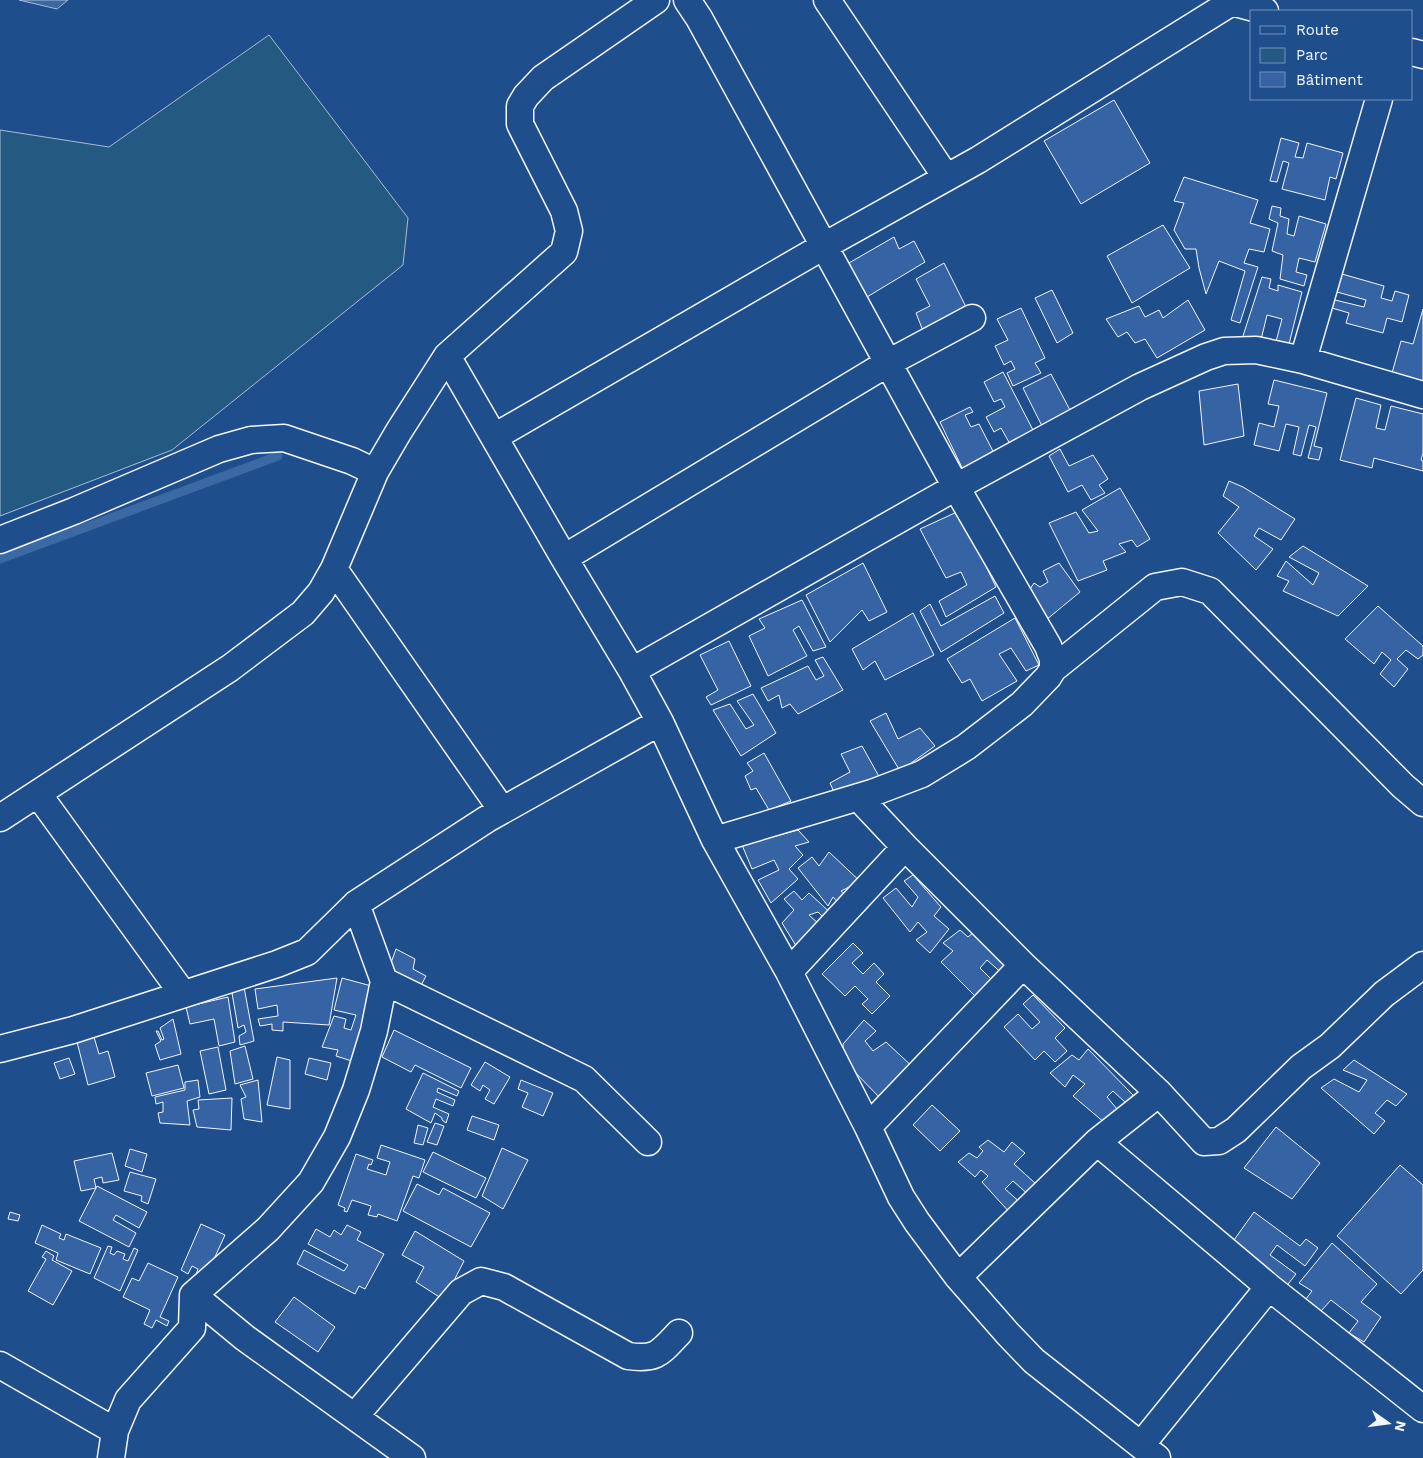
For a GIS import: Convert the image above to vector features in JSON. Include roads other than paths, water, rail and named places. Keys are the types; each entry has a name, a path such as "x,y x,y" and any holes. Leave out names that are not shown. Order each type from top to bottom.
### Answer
{"street":[{"path":"0,818 230,668 303,613 321,592 334,569 375,472 399,431 448,356 564,252 569,231 564,211 520,124 520,106 526,96 543,78 656,0"},
{"path":"687,0 699,18 956,487 1048,646 1053,659 1053,669"},
{"path":"827,0 946,178"},
{"path":"494,437 824,246 978,160 1228,1 1264,7"},
{"path":"1303,360 1379,100"},
{"path":"564,558 888,363 972,318"},
{"path":"632,671 956,487 1140,387 1206,357 1224,351 1256,350 1303,360 1423,395"},
{"path":"448,356 660,722 715,840 789,972 868,1127 901,1197 958,1277 1008,1334 1034,1361 1149,1451 1269,1287"},
{"path":"0,540 74,511 219,449 251,440 284,438 352,461 375,472"},
{"path":"334,569 502,810"},
{"path":"715,840 858,797 922,774 966,747 1022,704 1048,678 1053,669 1155,587 1182,582 1210,591 1403,786 1423,803"},
{"path":"0,1050 73,1030 277,964 307,952 356,904 502,810 660,722"},
{"path":"38,794 183,994"},
{"path":"858,797 905,847 1024,965 1160,1093 1204,1142 1219,1141 1236,1130 1301,1067 1330,1046 1384,994 1423,965"},
{"path":"789,972 905,847"},
{"path":"111,1458 115,1431 128,1400 192,1328 193,1295 268,1229 311,1182 336,1137 356,1090 374,1031 384,981 356,904"},
{"path":"868,1127 1024,965"},
{"path":"384,981 584,1079 648,1142"},
{"path":"958,1277 1097,1142 1160,1093"},
{"path":"1097,1142 1269,1287 1423,1409"},
{"path":"355,1416 461,1292 481,1281 504,1287 628,1356 646,1358 661,1352 679,1333"},
{"path":"193,1295 245,1338 412,1458"},
{"path":"0,1365 115,1431"}],"waterway":[{"path":"0,559 278,456"}]}
